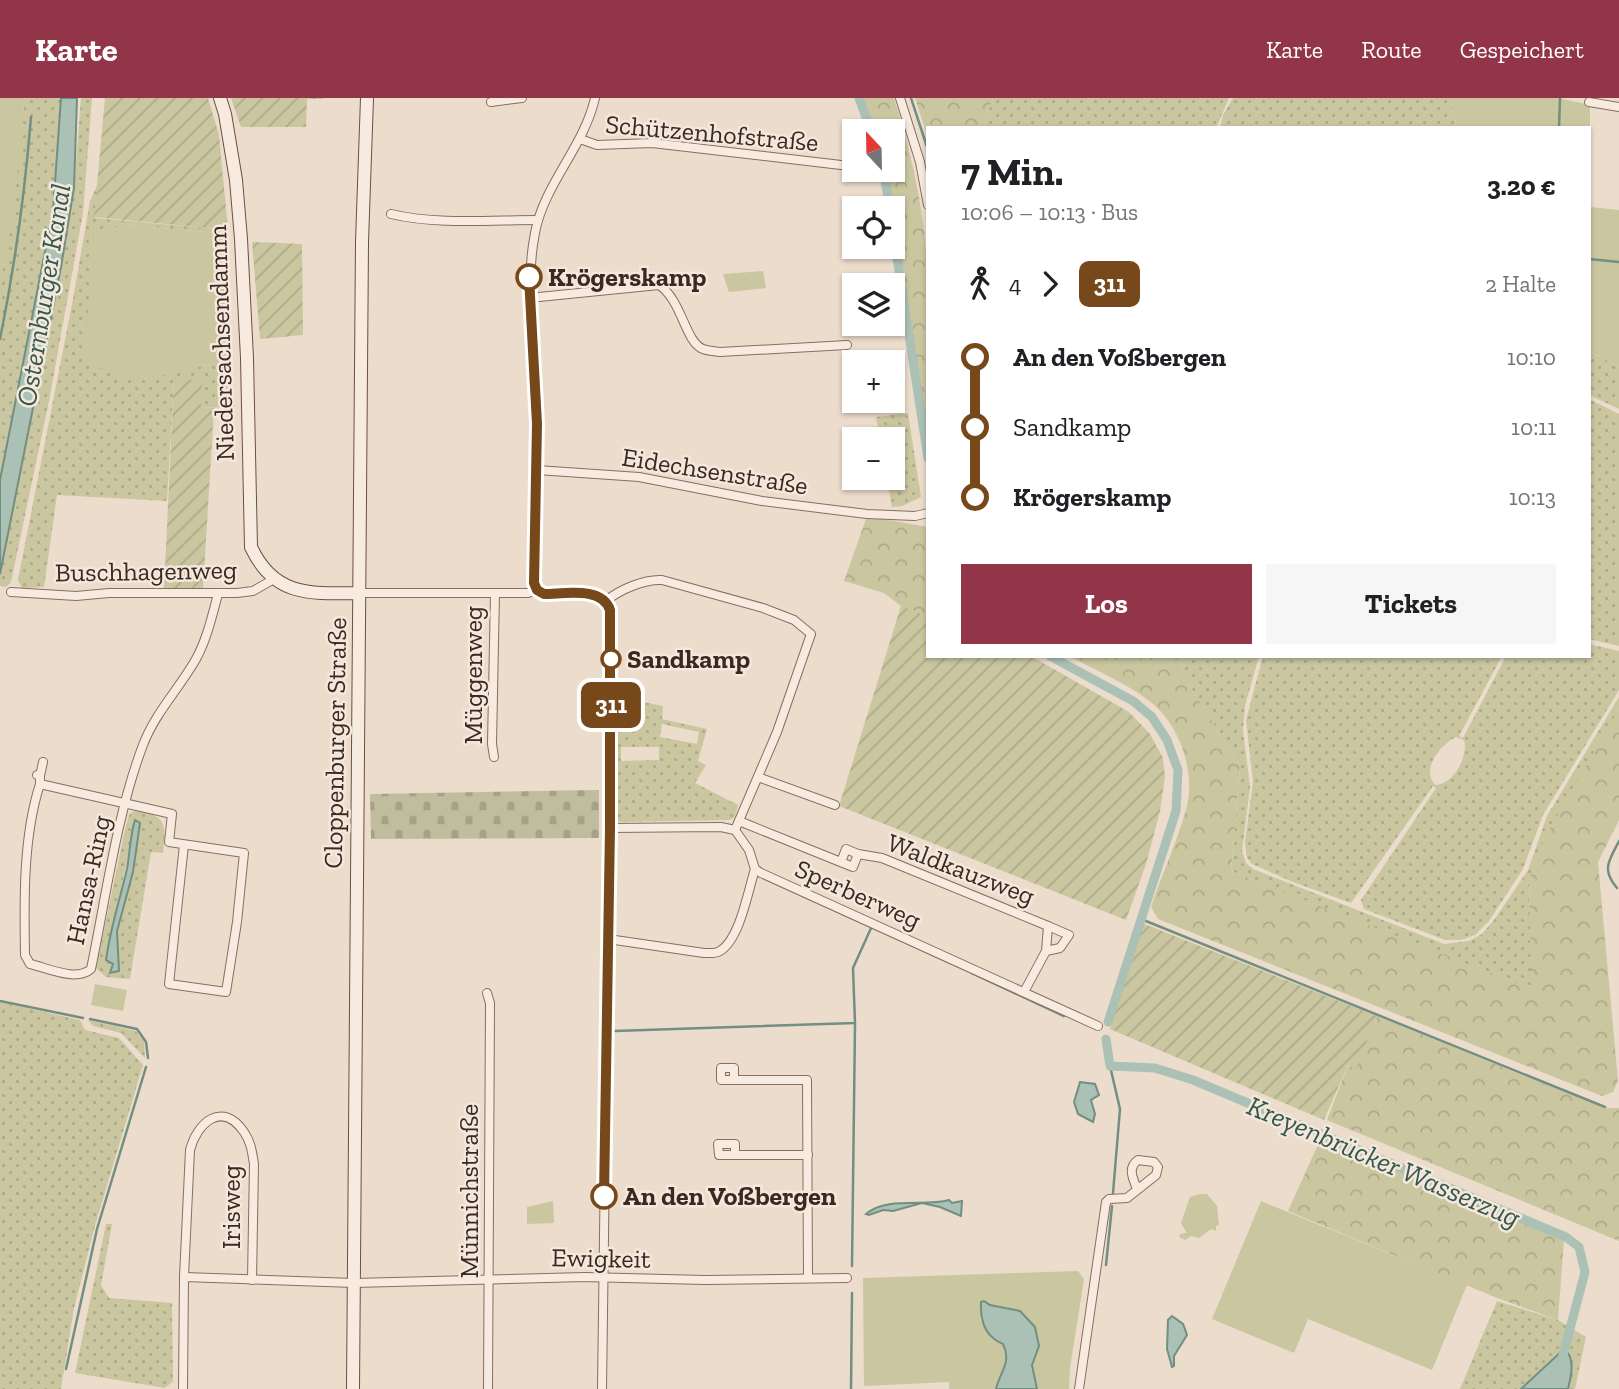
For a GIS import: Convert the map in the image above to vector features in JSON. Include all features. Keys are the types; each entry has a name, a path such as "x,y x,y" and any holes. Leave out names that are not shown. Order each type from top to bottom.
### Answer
{"main road":[{"name":"Niedersachsendamm","path":"220,98 236,180 241,239 247,358 250,539 258,562 274,579"},
{"name":"Cloppenburger Straße","path":"353,1389 362,242 367,98"},
{"name":"Buschhagenweg","path":"274,579 305,592 359,593"}],"street":[{"path":"491,102 522,98"},
{"name":"Schützenhofstraße","path":"537,590 534,583 536,400 529,270 537,220 580,139 595,98"},
{"path":"900,98 920,162 926,194"},
{"path":"1589,102 1619,107"},
{"name":"Schützenhofstraße","path":"580,139 597,145 652,143 841,165"},
{"path":"391,214 405,218 537,220"},
{"path":"529,298 659,285 674,298 692,339 704,350 720,352 847,345"},
{"name":"Eidechsenstraße","path":"537,470 639,477 762,501 822,509 915,516 926,513"},
{"name":"Buschhagenweg","path":"11,592 76,596 109,593 218,594 249,592 274,579"},
{"path":"606,601 611,596 647,581 662,580 763,608 794,620 811,634 777,732 735,830 720,827 610,828"},
{"path":"359,593 528,593 537,590 544,594 594,595 606,601 611,614 602,1389"},
{"name":"Müggenweg","path":"494,757 495,593"},
{"name":"Hansa-Ring","path":"43,762 35,797 26,873 25,956 30,964 75,975 85,974 91,969 125,804 144,743 170,696 196,659 208,631 218,594"},
{"path":"758,777 835,805"},
{"name":"Hansa-Ring","path":"39,778 125,804"},
{"path":"125,804 172,814 169,842 244,853 226,992 169,984 184,845"},
{"path":"739,821 841,862"},
{"name":"Sperberweg","path":"735,830 745,841 755,869 1098,1026"},
{"name":"Waldkauzweg","path":"858,854 853,867 841,862 846,849 882,858 1069,935 1060,948 1046,951"},
{"path":"608,939 718,953 736,931 755,869"},
{"name":"Waldkauzweg","path":"1024,992 1046,951 1048,926"},
{"name":"Münnichstraße","path":"487,993 490,1003 491,1073 488,1389"},
{"path":"734,1080 807,1080 808,1278"},
{"name":"Irisweg","path":"184,1277 190,1150 197,1131 206,1121 214,1117 224,1117 235,1122 245,1133 251,1146 254,1164 252,1280"},
{"path":"735,1155 808,1155"},
{"path":"1079,1389 1106,1202 1109,1199 1127,1198 1137,1189"},
{"path":"183,1389 184,1277"},
{"name":"Ewigkeit","path":"184,1277 354,1283 847,1278"}],"green space":[{"path":"0,98 23,98 24,111 12,222 0,284"},
{"path":"23,98 61,98 61,109 53,211 0,480 0,130 24,111"},
{"path":"81,98 92,98 83,213 49,401 11,582 6,587 0,586 0,574 61,267 74,188"},
{"path":"105,98 208,98 219,135 228,230 94,217"},
{"path":"231,98 323,99 307,99 306,127 241,127"},
{"path":"862,98 894,98 900,119 870,119"},
{"path":"915,98 993,98 985,119 986,126 926,126 926,132"},
{"path":"993,98 1229,98 1217,126 986,126 985,119"},
{"path":"1233,98 1450,98 1456,126 1220,126 1223,115"},
{"path":"1450,98 1558,98 1590,105 1590,126 1456,126"},
{"path":"905,136 916,180 925,244 926,429 902,259 905,259 905,196 891,196 888,182 905,182"},
{"path":"98,184 95,218 228,230 228,234 128,225 180,370 228,364 235,407 201,408 174,379 167,501 57,495 44,587 22,588 18,580 90,201"},
{"path":"1591,207 1619,210 1619,367 1591,352"},
{"path":"128,225 228,234 228,364 202,366 150,379 116,376 84,359 94,230"},
{"path":"252,242 302,244 303,335 260,339"},
{"path":"763,271 766,288 729,292 723,274"},
{"path":"1591,352 1619,367 1619,409 1591,396"},
{"path":"174,379 202,380 201,408 214,408 203,589 164,589"},
{"path":"1591,400 1619,414 1619,646 1591,639"},
{"path":"908,413 921,497 902,506 892,507 889,490 905,490 905,427 878,427 876,417"},
{"path":"867,516 926,527 926,616 901,606 884,593 844,581"},
{"path":"901,606 926,616 926,658 1034,658 1129,712 1150,734 1163,758 1165,777 1160,811 1146,864 1126,920 839,806"},
{"path":"1591,644 1619,651 1619,690 1543,815 1523,869 1489,921 1475,935 1461,940 1445,940 1364,909 1361,900 1436,788 1433,786 1351,903 1293,882 1252,864 1247,858 1245,842 1253,782 1246,720 1262,658 1501,658 1459,736 1463,738 1505,658 1591,658","holes":["1456,737 1464,740 1462,761 1453,775 1442,784 1435,785 1430,771 1439,751"]},
{"path":"1073,658 1183,658 1182,674 1240,765 1231,871 1531,989 1529,880 1546,835 1619,709 1619,820 1598,862 1618,1081 1613,1092 1602,1096 1158,919 1151,907 1187,806 1187,764 1178,737 1163,714 1144,697"},
{"path":"1183,658 1258,658 1245,706 1243,730 1250,787 1242,851 1246,863 1253,869 1444,944 1469,941 1482,934 1494,920 1528,870 1547,816 1619,697 1619,709 1529,880 1532,990 1231,871 1240,765 1182,674"},
{"path":"614,696 663,706 662,719 707,729 698,761 706,765 695,783 738,805 735,817 729,820 618,822 615,817","holes":["662,724 699,732 697,744 660,737","621,747 659,747 659,760 621,761"]},
{"path":"599,790 599,838 371,839 370,794"},
{"path":"137,810 154,815 162,823 164,835 163,853 151,852 130,979 106,977 96,968 130,813","holes":["136,820 140,823 133,872 117,931 119,971 110,972 113,964 106,960 108,948"]},
{"path":"1142,923 1377,1016 1356,1069 1348,1065 1324,1120 1110,1029"},
{"path":"95,984 127,990 123,1011 91,1005"},
{"path":"0,1002 80,1020 85,1030 119,1038 143,1065 96,1222 74,1308 61,1389 0,1389"},
{"path":"1377,1016 1604,1108 1619,1108 1619,1241 1327,1120 1348,1065 1356,1068"},
{"path":"88,1020 136,1031 144,1042 145,1058 121,1033 93,1026"},
{"path":"1321,1138 1564,1239 1558,1320 1497,1298 1288,1211"},
{"path":"1207,1194 1217,1206 1219,1225 1216,1226 1216,1231 1211,1229 1199,1238 1191,1236 1185,1240 1179,1237 1180,1234 1187,1233 1181,1223 1190,1197"},
{"path":"553,1201 554,1223 527,1224 527,1207"},
{"path":"1261,1201 1467,1285 1432,1370 1308,1319 1294,1353 1212,1319"},
{"path":"106,1224 112,1224 101,1285 109,1298 172,1303 173,1381 165,1388 75,1373"},
{"path":"1078,1271 1084,1279 1069,1389 1037,1389 1032,1365 1039,1346 1020,1311 990,1305 980,1319 992,1339 1004,1344 1006,1350 1004,1367 996,1389 949,1389 949,1382 864,1386 863,1278"},
{"path":"1497,1301 1558,1320 1586,1337 1575,1389 1460,1389"}],"water":[{"name":"Osternburger Kanal","path":"61,98 77,98 74,188 61,267 0,574 0,480 53,211"},
{"path":"135,820 140,823 133,872 117,931 119,971 110,973 113,964 106,960 127,869"},
{"path":"1080,1082 1095,1084 1099,1095 1091,1100 1095,1114 1093,1122 1078,1114 1074,1102"},
{"path":"949,1200 952,1203 962,1201 961,1216 922,1203 893,1211 866,1214 884,1205"},
{"path":"981,1302 990,1305 1020,1311 1035,1327 1039,1346 1032,1365 1037,1389 996,1389 1006,1356 1003,1344 985,1328 981,1309"},
{"path":"1172,1316 1183,1324 1187,1335 1174,1356 1172,1367 1167,1349 1168,1320"},
{"path":"1564,1349 1571,1362 1568,1389 1521,1389"}],"waterway":[{"name":"Kreyenbrücker Wasserzug","path":"859,98 867,119"},
{"path":"911,98 926,144"},
{"path":"1559,126 1560,98"},
{"path":"0,339 19,228 31,117"},
{"name":"Kreyenbrücker Wasserzug","path":"885,182 888,196"},
{"name":"Kreyenbrücker Wasserzug","path":"897,259 926,445"},
{"path":"1591,259 1619,262"},
{"name":"Kreyenbrücker Wasserzug","path":"1054,658 1133,701 1152,717 1167,740 1178,770 1176,811 1108,1022"},
{"path":"1617,888 1609,875 1608,865 1619,841"},
{"path":"1141,919 1605,1107"},
{"path":"615,1031 855,1023 853,968 872,926 874,927"},
{"path":"972,973 1064,1016"},
{"path":"0,1001 83,1018"},
{"path":"90,1019 137,1029 146,1042 148,1058"},
{"path":"852,1266 855,1024"},
{"name":"Kreyenbrücker Wasserzug","path":"1106,1039 1110,1066 1155,1068 1193,1080 1566,1237 1579,1247 1585,1272 1562,1359"},
{"path":"1110,1066 1120,1109 1113,1193"},
{"path":"66,1369 97,1229 146,1067"},
{"path":"1106,1265 1112,1206"},
{"path":"851,1389 852,1293"}],"bus line":[{"name":"311","path":"529,277 537,424 534,583 537,590 544,594 598,596 606,601 610,610 610,828 604,1196"}],"place":[{"name":"Krögerskamp","path":"529,277"},
{"name":"Sandkamp","path":"611,659"},
{"name":"An den Voßbergen","path":"604,1196"}]}
